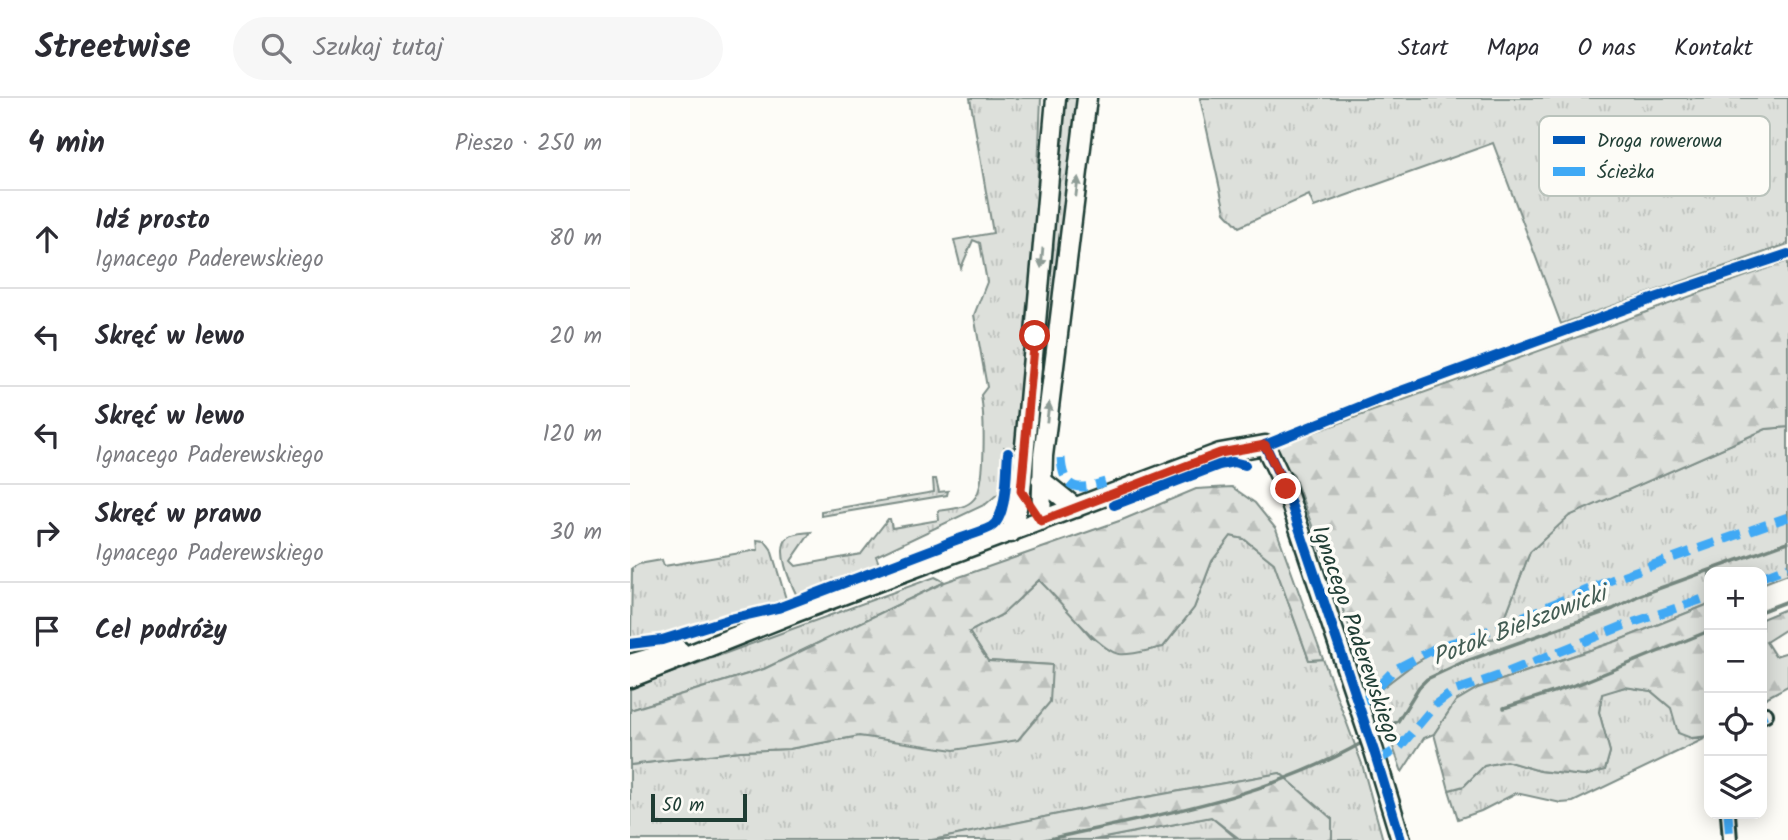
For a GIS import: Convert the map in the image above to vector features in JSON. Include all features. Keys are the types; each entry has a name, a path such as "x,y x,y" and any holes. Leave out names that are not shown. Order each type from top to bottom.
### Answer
{"main road":[{"path":"1011,533 1021,491 1056,98"},
{"path":"1041,521 1041,480 1087,98"},
{"name":"Ignacego Paderewskiego","path":"720,641 1220,453 1265,445 1286,489 1364,720 1401,840"},
{"path":"1041,480 1076,508"},
{"path":"1021,491 1041,521"},
{"path":"630,664 651,656 720,641"},
{"path":"630,678 682,659 720,641"}],"street":[{"path":"1728,819 1730,840"}],"green space":[{"path":"970,98 1041,98 1034,267 1018,447 1004,447 1000,492 986,504 876,556 879,564 797,596 783,557 785,542 789,537 811,532 791,561 796,566 861,554 888,519 892,528 939,520 938,511 967,505 978,492 984,449 981,395 987,387 974,315 987,282 980,243 973,240 961,268 954,240 993,233"},
{"path":"1064,98 1081,98 1037,450 1032,449"},
{"path":"1200,98 1788,98 1788,244 1561,324 1493,143 1314,207 1309,195 1239,227 1225,212"},
{"path":"1788,261 1788,427 1766,429 1569,516 1530,552 1497,638 1449,643 1412,665 1374,694 1293,474 1265,450"},
{"path":"1788,427 1788,574 1767,582 1767,567 1704,567 1704,606 1617,641 1478,688 1456,701 1434,734 1424,738 1402,772 1374,694 1412,665 1449,643 1497,638 1530,552 1568,516 1766,429"},
{"path":"933,479 936,479 939,492 948,491 947,495 821,516 821,511 934,492"},
{"path":"1232,487 1255,503 1276,529 1323,659 1309,660 1274,563 1244,539 1231,536 1212,561 1194,608 1163,647 1129,654 1110,650 1089,633 1039,580 1003,614 969,632 988,661 1052,665 1050,702 1018,740 954,750 859,736 789,749 740,751 630,765 630,710 764,669 945,582 1122,520 1196,489"},
{"path":"1231,536 1244,539 1274,563 1309,660 1323,659 1362,764 1383,840 1332,840 1332,819 1280,773 1097,806 933,840 630,840 630,765 740,751 789,749 859,736 887,738 1052,665 988,661 969,632 1003,614 1039,580 1091,637 1119,654 1163,647 1194,608 1212,561"},
{"path":"757,540 765,541 771,549 786,599 662,635 631,638 632,568 662,560 664,566 758,550"},
{"path":"935,577 945,582 764,669 630,710 630,688"},
{"path":"1704,606 1704,737 1691,738 1678,733 1671,708 1651,691 1625,687 1602,694 1599,712 1610,752 1605,770 1584,776 1540,771 1506,761 1484,766 1464,786 1449,790 1434,734 1456,701 1478,688 1617,641"},
{"path":"1788,608 1788,628 1767,641 1767,630 1767,617"},
{"path":"1767,644 1775,656 1788,652 1788,686 1767,697"},
{"path":"1625,687 1651,691 1671,708 1691,738 1704,739 1573,802 1561,803 1516,793 1481,811 1458,819 1449,790 1464,786 1483,766 1506,761 1540,771 1584,776 1605,770 1610,752 1599,712 1602,693"},
{"path":"1280,773 1332,819 1332,840 1241,840 1211,817 1094,840 933,840 1097,806"},
{"path":"1211,817 1236,838 1094,840"}],"waterway":[{"name":"Potok Bielszowicki","path":"1374,735 1398,721 1427,679 1461,663 1613,609 1638,596 1788,542"},
{"path":"1767,609 1788,601"},
{"path":"1504,708 1581,683 1704,633"},
{"name":"Potok Bielszowicki","path":"1044,840 1168,813 1249,791 1328,761 1365,741"}],"marked path":[{"path":"1061,458 1065,477 1074,486 1087,487 1105,482"},
{"path":"1358,703 1365,700 1394,670 1438,647 1481,634 1616,578 1788,517"},
{"path":"1767,575 1788,567"},
{"path":"1377,761 1399,748 1436,704 1454,691 1623,626 1704,599"},
{"path":"1728,819 1730,840"}],"cycle path":[{"path":"1401,840 1286,489 1265,445 1382,398 1655,298 1788,254"},
{"path":"630,644 662,640 730,619 778,608 991,527 1001,514 1008,453"},
{"path":"1114,505 1219,465 1233,462 1245,465"}],"route":[{"path":"1035,336 1021,491 1041,521 1220,453 1265,445 1286,489"}]}
